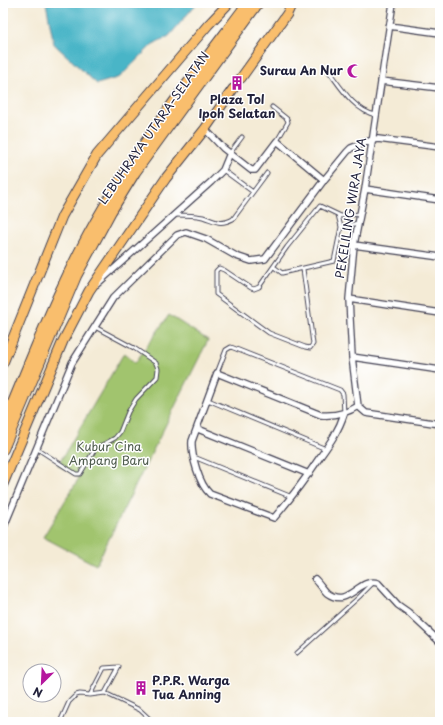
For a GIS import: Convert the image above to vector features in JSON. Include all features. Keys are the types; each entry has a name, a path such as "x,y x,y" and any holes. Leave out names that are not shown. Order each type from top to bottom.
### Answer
{"highway":[{"name":"LEBUHRAYA UTARA–SELATAN","path":"3,427 54,301 102,209 152,133 248,3"},
{"name":"LEBUHRAYA UTARA–SELATAN","path":"3,450 76,276 111,211 149,153 258,3"}],"main road":[{"path":"3,363 62,216 97,155 208,25 229,3"},
{"path":"241,78 287,14 292,3"},
{"path":"3,484 63,341 89,291 166,178 233,89"}],"street":[{"name":"PEKELILING WIRA JAYA","path":"358,406 352,357 349,299 354,245 361,214 393,3"},
{"path":"389,26 440,33"},
{"path":"381,80 440,88"},
{"path":"205,128 230,153 253,171 277,141 324,180"},
{"path":"3,529 72,363 113,298 177,235 186,232 206,239 236,256 251,261 265,259 324,180 351,148 378,139 440,147"},
{"path":"89,291 223,170 230,153"},
{"path":"365,189 440,200"},
{"path":"354,245 440,257"},
{"path":"349,299 440,313"},
{"path":"352,357 440,370"},
{"path":"344,414 340,427 326,449 309,474 274,518 210,494 204,489 191,449 192,441 217,373 321,415 329,416 344,414 358,406 366,413 440,424"},
{"path":"198,428 309,474"},
{"path":"315,579 327,592 337,598 346,597 364,585 374,582 378,583 398,605 408,612 440,642"}],"lane":[{"path":"327,69 362,110 368,114 376,115"},
{"path":"272,107 287,119 288,122 277,141"},
{"path":"230,153 242,137"},
{"path":"223,170 253,192"},
{"path":"173,215 188,214 203,217 218,223 225,223 233,219 267,173"},
{"path":"303,269 313,344 310,348 270,333 216,294 217,269 224,270 251,288 254,289 259,287 287,247 318,208 322,206 338,215 361,214"},
{"path":"274,267 282,273 334,261 341,228 338,215"},
{"path":"341,228 358,223"},
{"path":"36,448 76,474 80,474 95,449 117,436 136,399 156,377 158,369 156,363 134,348 95,327"},
{"path":"217,373 226,350 231,347 340,390 343,394 344,414"},
{"path":"208,400 326,449"},
{"path":"193,457 292,496"},
{"path":"297,653 374,582"},
{"path":"90,695 104,668 119,667 106,693"},
{"path":"60,722 69,702 73,698 80,694 90,695 106,693 140,710 153,722"}],"green space":[{"name":"Kubur Cina Ampang Baru","path":"169,315 208,340 96,565 43,537 79,478 58,465 124,353 135,363"}],"water":[{"path":"46,3 197,3 169,36 153,44 120,77 97,84 54,44"}],"place":[{"name":"Surau An Nur","path":"354,71"},
{"name":"Plaza Tol Ipoh Selatan","path":"237,83"},
{"name":"P.P.R. Warga Tua Anning","path":"141,688"}]}
